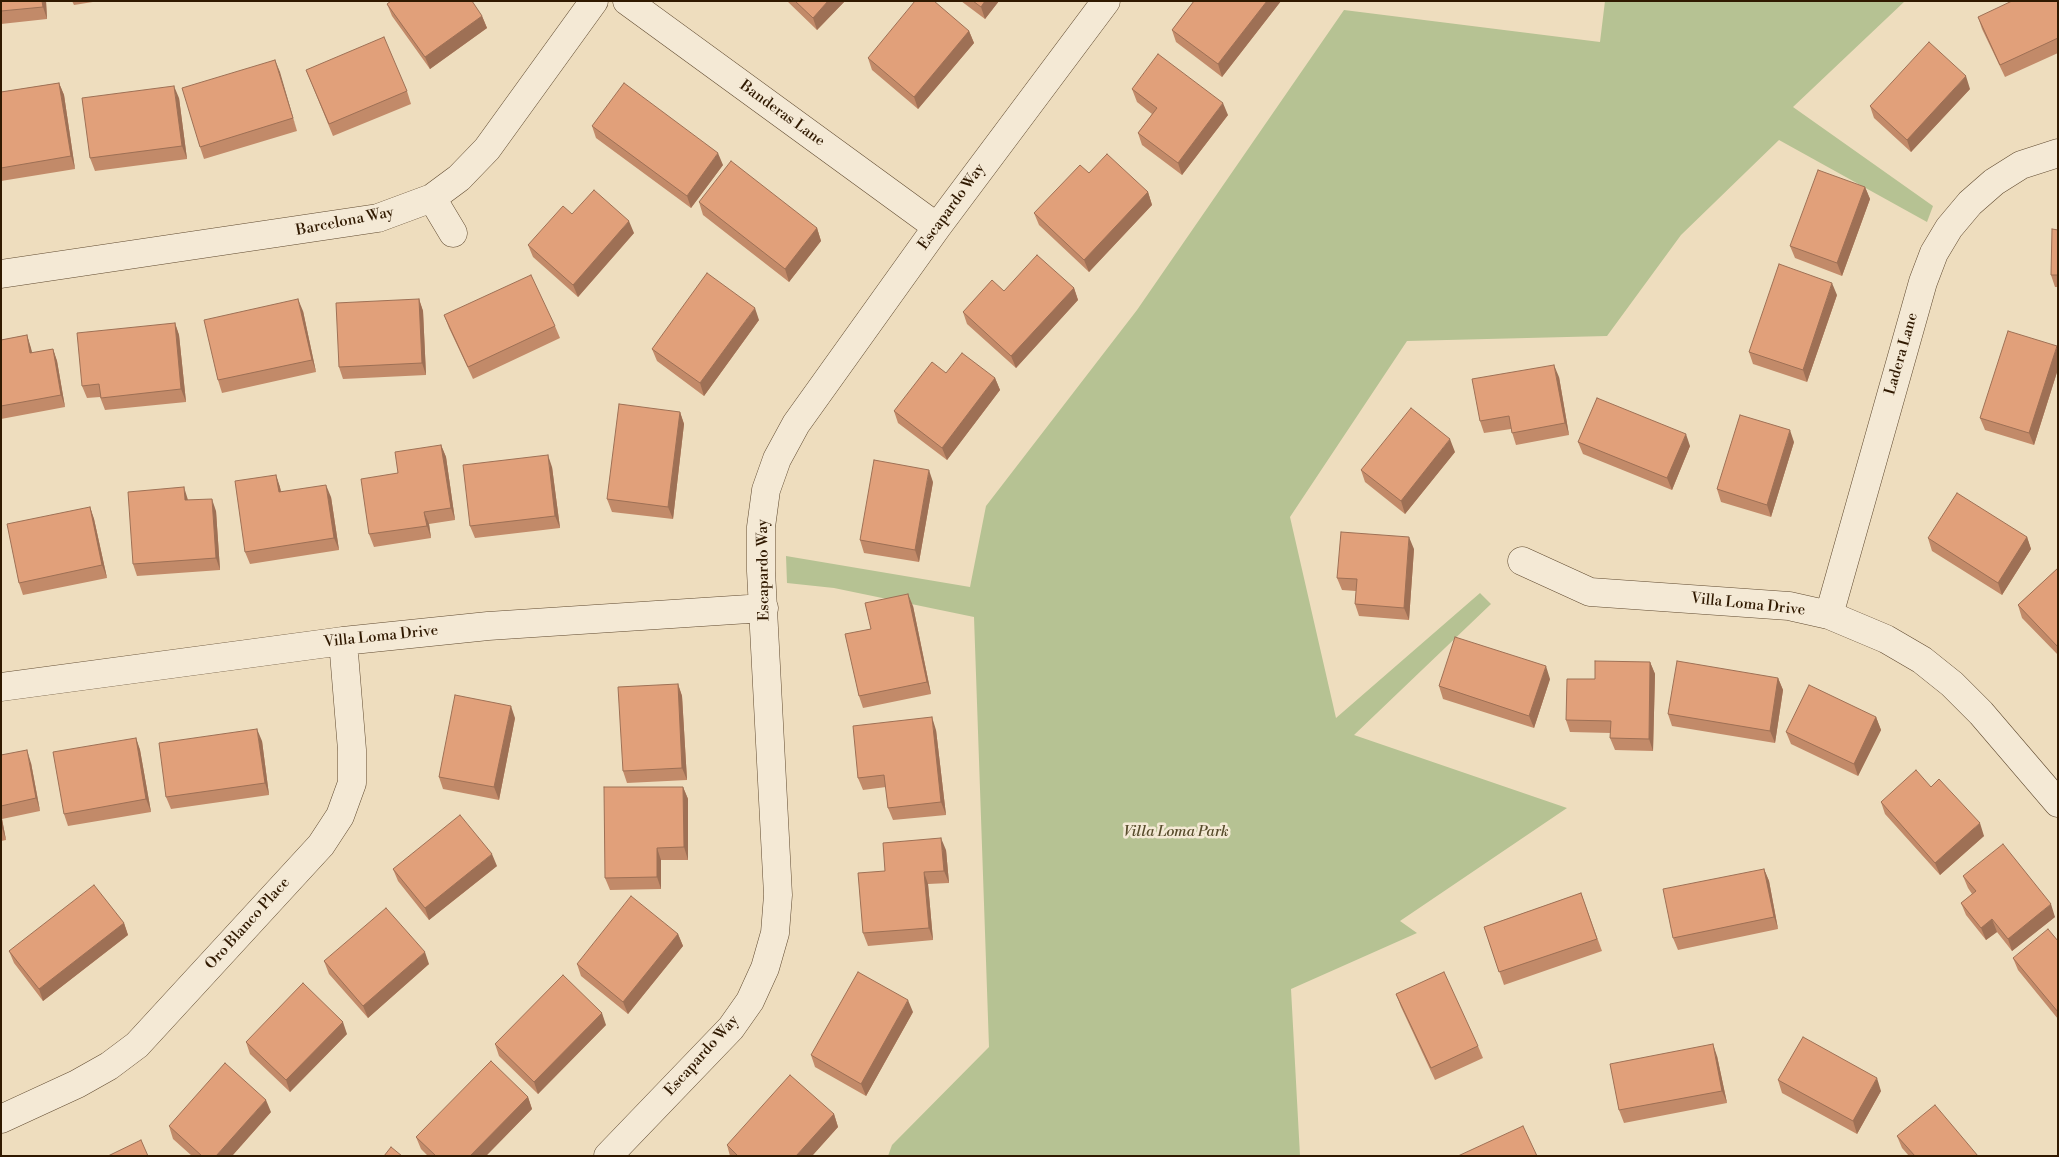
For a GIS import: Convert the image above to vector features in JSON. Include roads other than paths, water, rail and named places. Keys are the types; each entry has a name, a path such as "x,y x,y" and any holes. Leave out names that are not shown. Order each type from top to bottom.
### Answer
{"street":[{"name":"Barcelona Way","path":"1,274 361,221 378,218 432,198 459,178 487,149 594,1"},
{"name":"Banderas Lane","path":"627,1 937,227"},
{"name":"Escapardo Way","path":"608,1156 731,1028 750,1001 768,959 775,933 778,895 761,572 761,527 766,490 777,458 796,424 937,227 1106,1"},
{"name":"Ladera Lane","path":"1830,615 1923,282 1934,253 1949,228 1970,203 1994,182 2021,165 2058,152"},
{"path":"432,198 453,232"},
{"name":"Villa Loma Drive","path":"1522,561 1590,592 1789,606 1830,615 1886,639 1922,660 1945,678 1981,713 2058,803"},
{"name":"Villa Loma Drive","path":"1,687 343,641 488,626 764,608"},
{"name":"Oro Blanco Place","path":"1,1119 77,1084 109,1066 137,1045 321,845 340,816 352,783 352,750 343,641"}],"park label":[{"name":"Villa Loma Park","path":"1176,832"}]}
